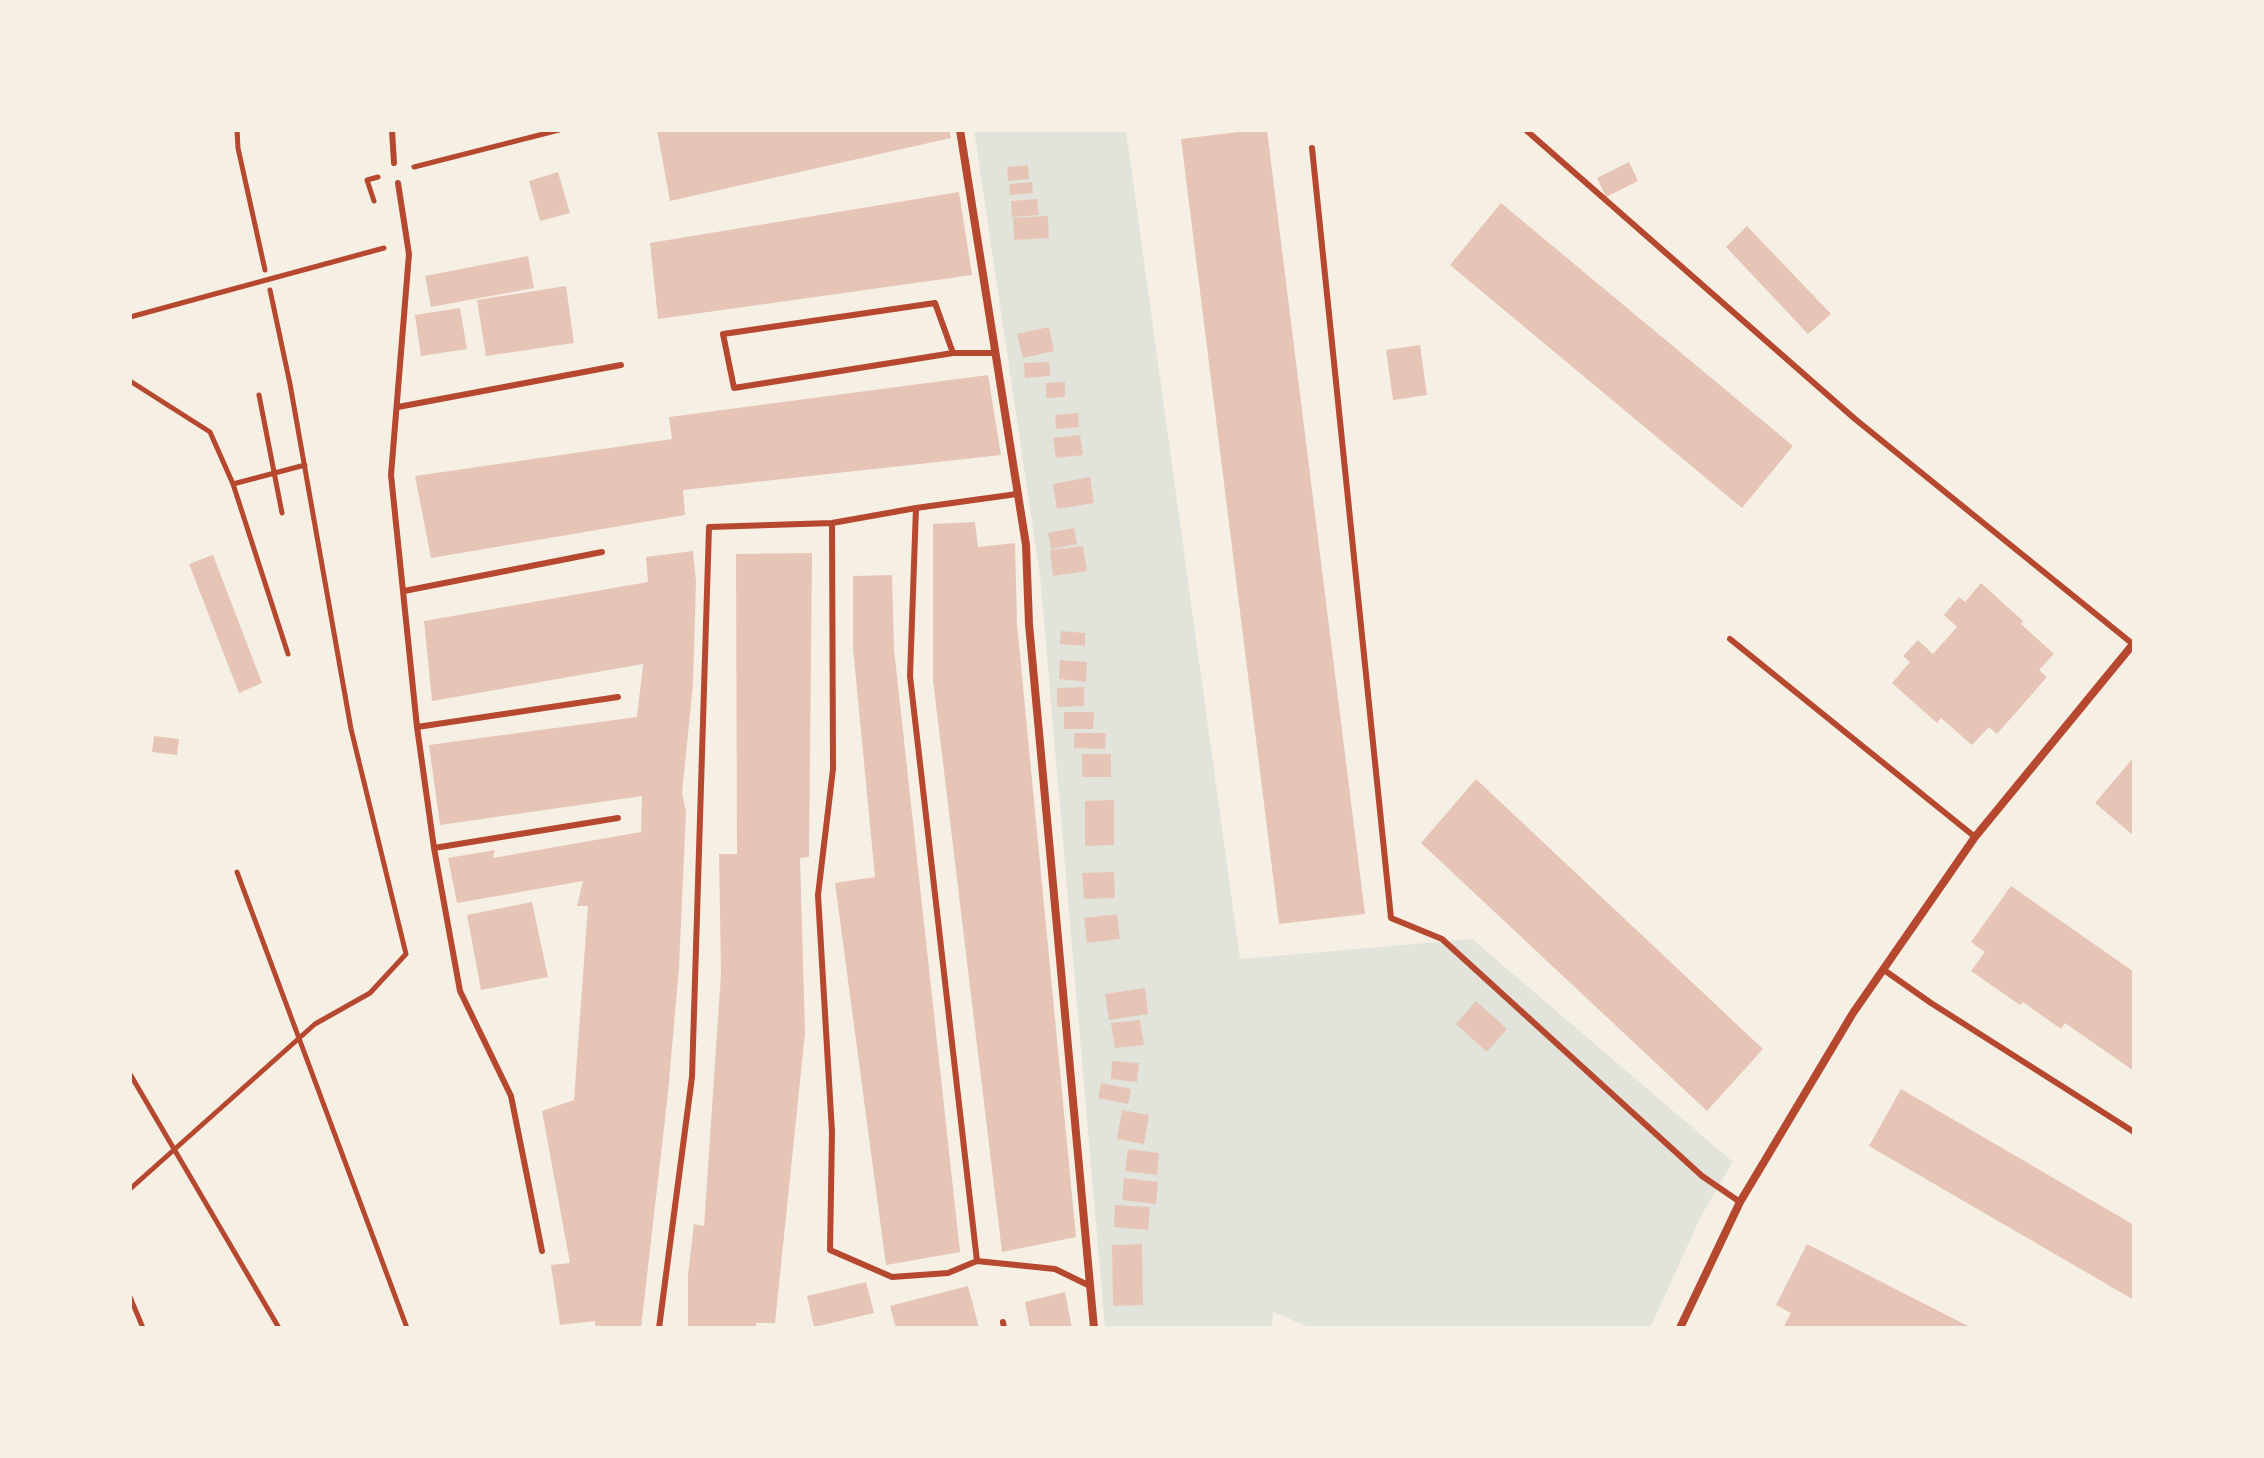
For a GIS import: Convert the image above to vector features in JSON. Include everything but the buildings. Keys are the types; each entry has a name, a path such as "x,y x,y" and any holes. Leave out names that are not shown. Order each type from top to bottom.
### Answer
{"street":[{"path":"960,130 1026,545 1029,624 1094,1328"},
{"path":"1680,1328 1740,1202 1853,1013 1975,837 2134,644"}],"lane":[{"path":"392,130 394,163"},
{"path":"1527,131 1855,419 2134,644"},
{"path":"1312,148 1391,918 1442,939 1702,1176 1740,1202"},
{"path":"398,183 409,254 391,475 417,727 434,848 460,991 511,1096 542,1251"},
{"path":"953,353 935,303 723,334 734,388 953,353 995,353"},
{"path":"398,407 621,365"},
{"path":"659,1328 692,1077 709,527 832,523 1017,494"},
{"path":"916,508 910,676 977,1261"},
{"path":"832,523 833,769 818,895 832,1132 830,1250 892,1277 948,1273 977,1261 1055,1269 1088,1285"},
{"path":"404,591 602,552"},
{"path":"1730,639 1975,837"},
{"path":"417,727 618,697"},
{"path":"434,848 618,818"},
{"path":"1884,970 2134,1132"}],"path":[{"path":"237,130 238,148 265,270"},
{"path":"513,142 559,130"},
{"path":"130,317 389,247"},
{"path":"130,1189 315,1024 370,993 406,954 351,729 305,465 270,290"},
{"path":"130,381 210,432 233,484 288,654"},
{"path":"259,395 282,513"},
{"path":"233,484 305,465"},
{"path":"237,872 407,1328"},
{"path":"130,1074 279,1328"},
{"path":"130,1297 143,1328"}],"shaded area":[{"path":"974,130 1126,130 1240,959 1472,939 1733,1162 1701,1216 1650,1328 1311,1328 1273,1312 1272,1328 1105,1328 1040,576"}]}
